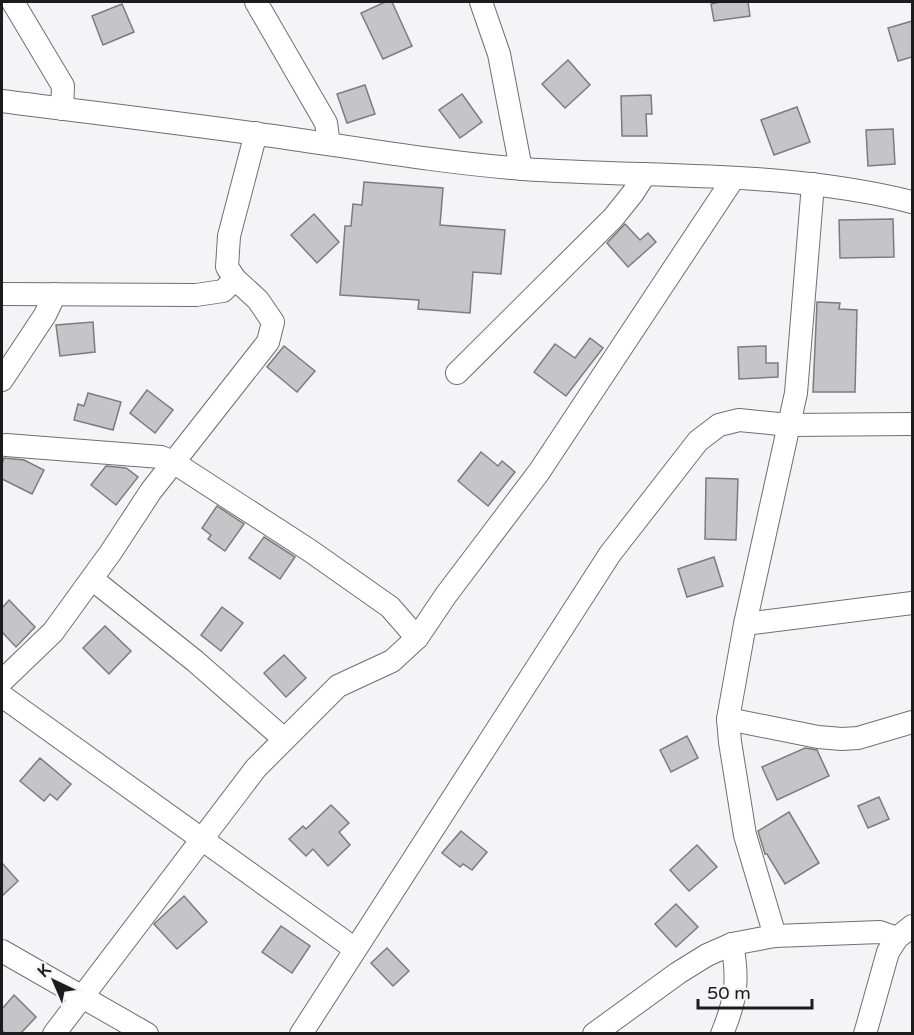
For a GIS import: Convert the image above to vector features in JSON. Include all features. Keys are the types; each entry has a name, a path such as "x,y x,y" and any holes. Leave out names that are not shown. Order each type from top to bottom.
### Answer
{"street":[{"path":"13,2 63,86 62,109"},
{"path":"256,2 326,123 329,144"},
{"path":"481,2 499,54 521,168"},
{"path":"2,101 411,156 521,168 813,184 882,194 912,202"},
{"path":"2,681 53,632 173,462 268,342 273,322 258,300 235,279 227,267 229,236 256,134"},
{"path":"457,373 613,218 645,174"},
{"path":"54,1034 256,768 338,686 392,661 417,638 446,595 539,472 733,179"},
{"path":"775,936 745,835 728,719 745,624 796,393 813,184"},
{"path":"2,294 196,295 223,291 235,279"},
{"path":"2,381 45,315 55,294"},
{"path":"301,1034 610,554 698,441 719,425 739,420 789,425 912,424"},
{"path":"6,445 161,457 173,462 309,550 390,607 417,638"},
{"path":"92,579 195,661 284,739"},
{"path":"745,624 912,603"},
{"path":"2,696 356,949"},
{"path":"728,719 842,740 858,738 912,722"},
{"path":"594,1034 678,973 707,955 732,944 775,936 905,932"},
{"path":"866,1034 888,952 905,932"},
{"path":"722,1034 735,999 737,981 732,944"},
{"path":"2,951 147,1034"}],"building":[{"path":"385,2 392,2 412,46 383,59 361,13"},
{"path":"748,2 750,16 714,21 711,4"},
{"path":"122,4 134,32 103,45 92,16"},
{"path":"912,21 912,57 898,61 888,28"},
{"path":"568,60 590,85 565,108 542,84"},
{"path":"365,85 375,114 347,123 337,94"},
{"path":"462,94 482,122 460,138 439,110"},
{"path":"651,95 652,114 646,114 647,136 622,136 621,96"},
{"path":"797,107 810,142 774,155 761,120"},
{"path":"893,129 895,164 868,166 866,130"},
{"path":"364,182 443,188 440,225 505,230 501,274 473,272 470,313 418,309 419,300 340,295 345,226 351,226 353,204 362,205"},
{"path":"314,214 339,242 317,263 291,235"},
{"path":"893,219 894,257 840,258 839,220"},
{"path":"625,224 640,240 648,233 656,242 628,267 607,243"},
{"path":"817,302 840,303 839,309 857,310 855,392 813,392"},
{"path":"93,322 95,352 60,356 56,325"},
{"path":"590,338 603,348 566,396 534,372 555,344 575,358"},
{"path":"284,346 315,371 297,392 267,367"},
{"path":"766,346 766,363 778,363 778,377 739,379 738,347"},
{"path":"147,390 173,410 155,433 130,413"},
{"path":"88,393 121,402 113,430 74,420 78,404 84,406"},
{"path":"481,452 498,466 502,461 515,472 488,506 458,481"},
{"path":"4,458 24,460 44,470 32,494 2,479"},
{"path":"106,466 126,468 138,477 116,505 91,485"},
{"path":"706,478 738,479 736,540 705,539"},
{"path":"217,506 244,524 225,551 208,539 211,535 202,528"},
{"path":"264,537 295,557 280,579 249,558"},
{"path":"714,557 723,586 687,597 678,569"},
{"path":"9,600 35,627 16,647 2,632 2,608"},
{"path":"222,607 243,623 221,651 201,635"},
{"path":"105,626 131,651 109,674 83,648"},
{"path":"284,655 306,678 286,697 264,673"},
{"path":"687,736 698,758 671,772 660,750"},
{"path":"805,748 817,750 829,776 777,800 762,767"},
{"path":"40,758 71,784 57,800 50,794 44,801 20,781"},
{"path":"879,797 889,819 868,828 858,806"},
{"path":"331,805 349,823 339,832 350,845 328,866 313,849 306,856 289,839 303,826 306,829"},
{"path":"789,812 819,863 785,884 765,854 758,831"},
{"path":"461,831 487,852 472,870 463,864 460,867 442,853"},
{"path":"697,845 717,867 689,891 670,870"},
{"path":"2,863 18,881 2,896"},
{"path":"184,896 207,922 177,949 154,924"},
{"path":"676,904 698,927 676,947 655,924"},
{"path":"281,926 310,946 292,973 262,952"},
{"path":"387,948 409,971 393,986 371,963"},
{"path":"14,995 36,1017 20,1034 5,1034 2,1030 2,1009"}]}
